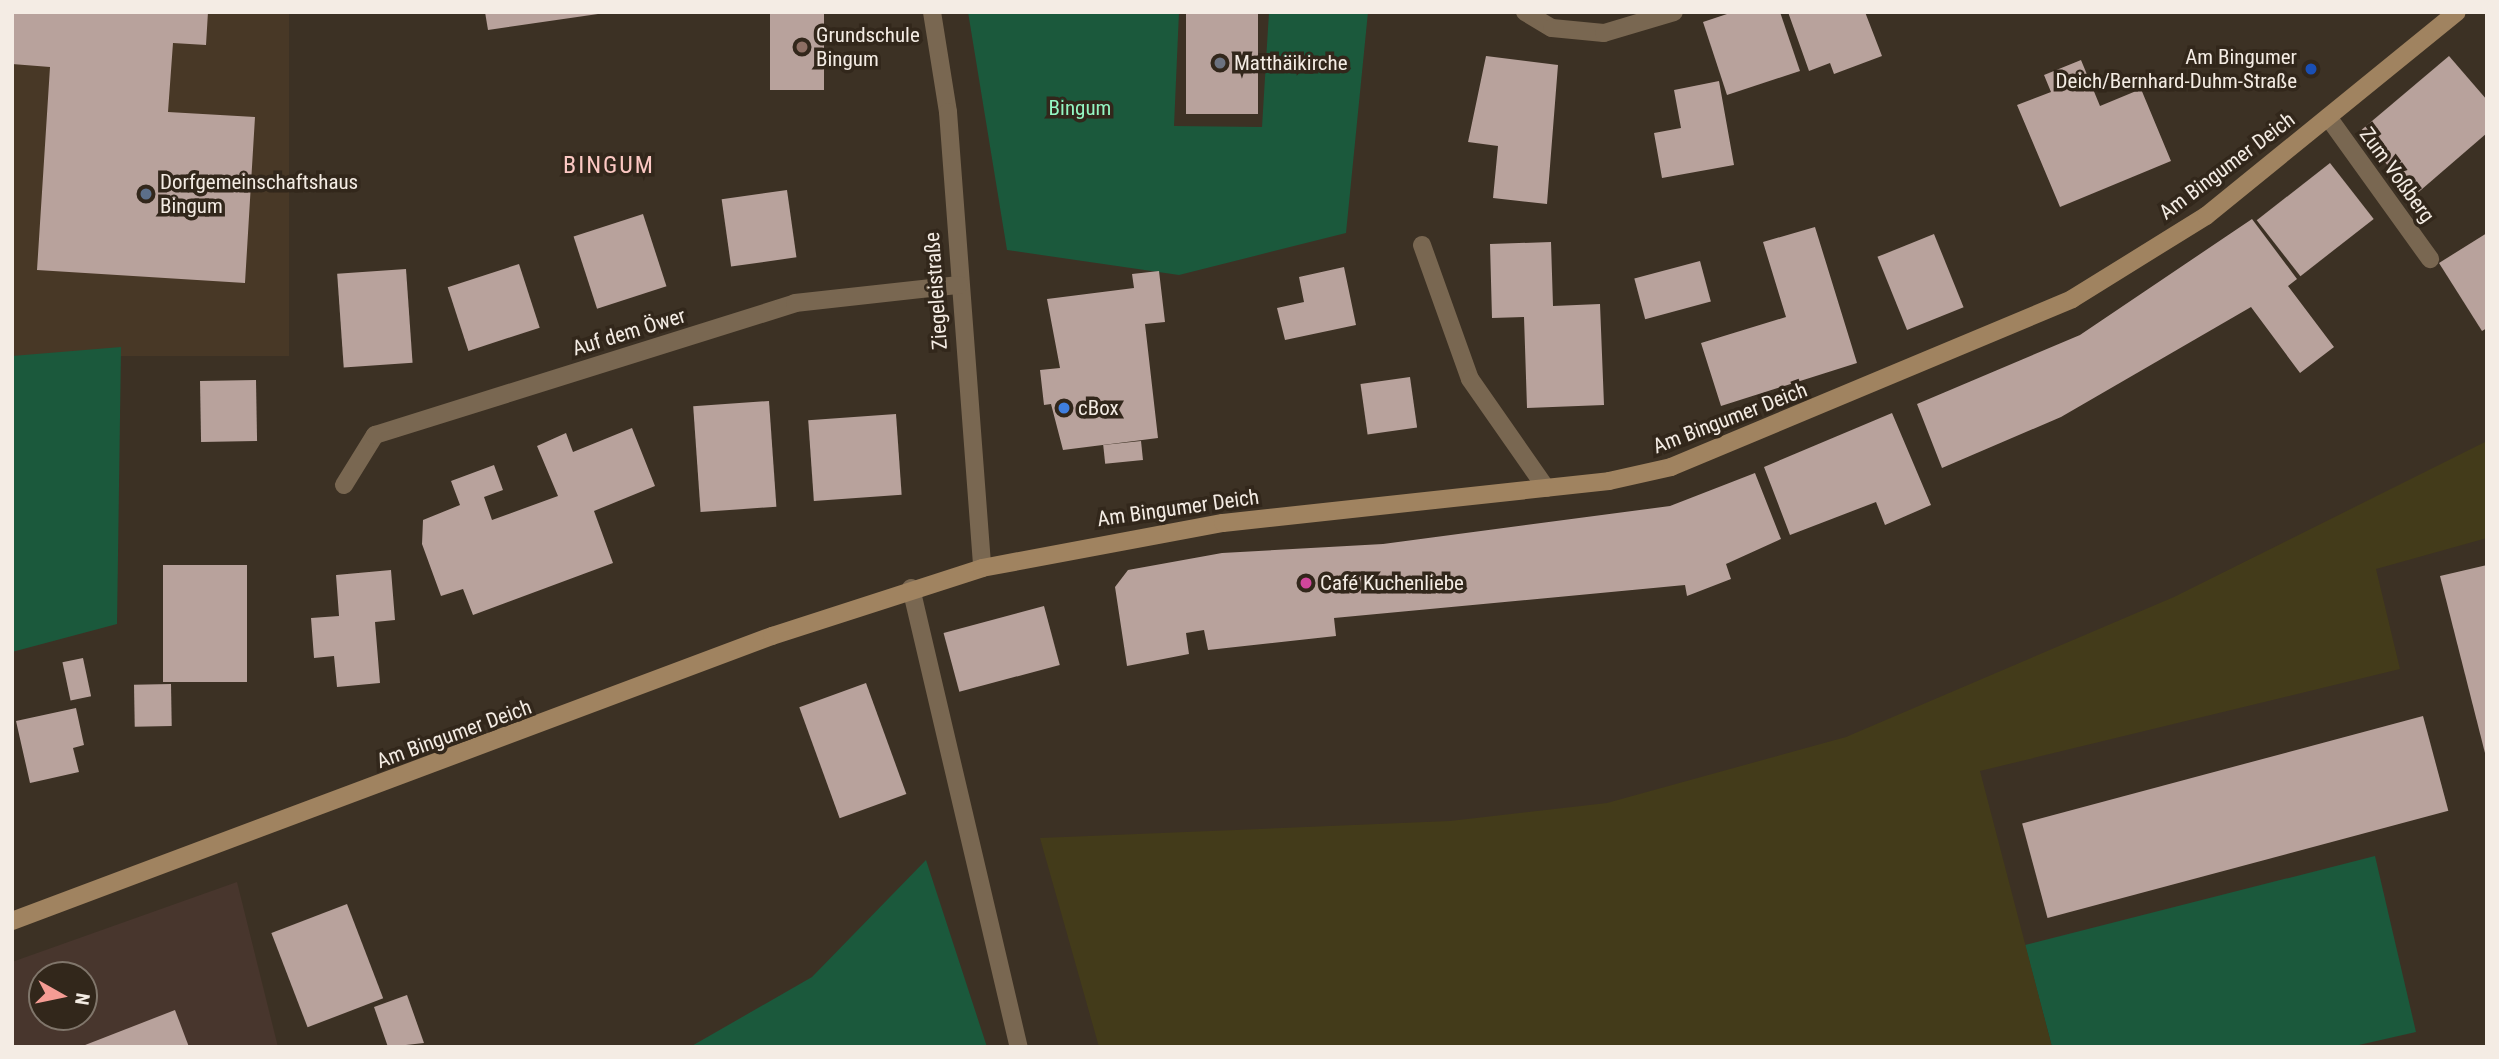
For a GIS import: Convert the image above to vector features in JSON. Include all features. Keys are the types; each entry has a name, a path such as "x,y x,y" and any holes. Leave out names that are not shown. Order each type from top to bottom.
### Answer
{"main road":[{"name":"Am Bingumer Deich","path":"12,921 911,587 982,568 1223,523 1546,488 1671,467 2072,299 2206,216 2457,12"}],"street":[{"name":"Ziegeleistraße","path":"932,12 947,111 982,568"},
{"path":"1525,12 1552,28 1604,33 1674,12"},
{"name":"Zum Voßberg","path":"2328,117 2430,259"},
{"path":"1422,245 1470,379 1546,488"},
{"name":"Auf dem Öwer","path":"344,485 375,435 795,303 959,285"},
{"path":"911,587 1019,1047"}],"shaded area":[{"path":"12,12 289,12 289,356 12,356"},
{"path":"237,882 278,1047 12,1047 12,962"}],"green space":[{"name":"Bingum","path":"968,12 1179,12 1174,126 1262,127 1269,12 1368,12 1346,233 1179,275 1007,250"},
{"path":"121,347 117,624 12,652 12,356"},
{"path":"2375,856 2416,1032 2350,1047 2052,1047 2025,945"},
{"path":"926,860 987,1047 690,1047 812,977"}],"sand":[{"path":"2487,441 2487,538 2376,569 2400,669 1980,771 2052,1047 1099,1047 1040,838 1450,821 1607,803 1846,737 2174,597"}],"building":[{"name":"Dorfgemeinschaftshaus Bingum","path":"12,12 208,12 206,45 173,43 168,112 255,117 245,283 37,270 50,67 12,64"},
{"path":"485,12 598,12 598,14 488,30"},
{"name":"Grundschule Bingum","path":"770,12 824,12 824,90 770,90"},
{"name":"Matthäikirche","path":"1186,12 1258,12 1258,114 1186,114"},
{"path":"1733,12 1780,12 1800,71 1727,95 1703,22"},
{"path":"1788,12 1865,12 1882,56 1834,74 1830,63 1809,71"},
{"path":"1486,56 1558,65 1547,204 1493,198 1498,146 1468,142"},
{"path":"2449,56 2487,100 2487,133 2414,196 2359,132"},
{"path":"2081,60 2100,106 2141,89 2171,161 2060,207 2017,105 2051,92 2044,75"},
{"path":"1719,81 1734,165 1662,178 1654,133 1681,128 1674,90"},
{"path":"2330,163 2374,219 2300,276 2257,220"},
{"path":"787,190 796,257 731,267 722,199"},
{"path":"643,214 666,286 597,309 574,237"},
{"path":"2252,219 2297,279 2288,286 2334,347 2300,373 2251,307 2061,417 1942,468 1917,404 2080,335"},
{"path":"1815,227 1857,363 1721,406 1701,343 1786,317 1763,242"},
{"path":"2487,233 2487,328 2482,331 2439,263"},
{"path":"1934,234 1964,307 1907,330 1877,257"},
{"path":"1551,242 1553,306 1600,304 1604,405 1527,408 1524,317 1492,318 1490,244"},
{"path":"1700,261 1711,302 1645,319 1634,279"},
{"path":"519,264 540,328 468,351 448,287"},
{"path":"1344,267 1356,325 1285,340 1277,308 1304,302 1299,277"},
{"path":"406,269 413,363 344,368 337,274"},
{"path":"1159,271 1165,322 1145,324 1158,438 1063,450 1051,404 1044,405 1040,370 1060,368 1047,299 1134,288 1132,274"},
{"path":"1410,377 1417,428 1368,434 1360,384"},
{"path":"256,380 257,441 201,442 200,381"},
{"path":"769,401 776,507 701,512 693,406"},
{"path":"1892,413 1931,505 1885,525 1876,502 1790,535 1764,467"},
{"path":"896,414 902,495 814,501 808,420"},
{"path":"632,428 655,486 594,511 613,563 473,615 463,589 441,596 422,544 423,520 460,505 451,481 494,465 503,490 484,497 492,520 558,496 537,446 566,433 573,452"},
{"path":"1141,441 1143,460 1105,464 1103,445"},
{"path":"1755,473 1781,539 1726,564 1731,579 1687,596 1685,585 1334,618 1336,636 1208,650 1204,630 1186,633 1189,654 1127,666 1115,587 1128,570 1222,553 1383,544 1670,506"},
{"path":"163,565 247,565 247,682 163,682"},
{"path":"2487,565 2487,757 2486,757 2440,576"},
{"path":"391,570 395,620 375,622 380,683 337,687 334,656 314,658 311,618 339,616 336,575"},
{"path":"1044,606 1060,665 959,692 944,633"},
{"path":"83,658 91,696 71,701 62,662"},
{"path":"866,683 906,794 840,818 799,707"},
{"path":"171,684 172,726 135,727 134,685"},
{"path":"76,708 84,745 73,748 79,772 30,783 16,721"},
{"path":"2423,716 2448,811 2048,918 2022,823"},
{"path":"347,904 383,998 308,1027 271,933"},
{"path":"407,995 424,1043 388,1047 374,1007"},
{"path":"175,1010 189,1047 80,1047"}],"place":[{"name":"Grundschule Bingum","path":"802,47"},
{"name":"Matthäikirche","path":"1220,63"},
{"name":"Am Bingumer Deich/Bernhard-Duhm-Straße","path":"2311,69"},
{"name":"Dorfgemeinschaftshaus Bingum","path":"146,194"},
{"name":"cBox","path":"1064,408"},
{"name":"Café Kuchenliebe","path":"1306,583"}],"district":[{"name":"BINGUM","path":"609,166"}]}
